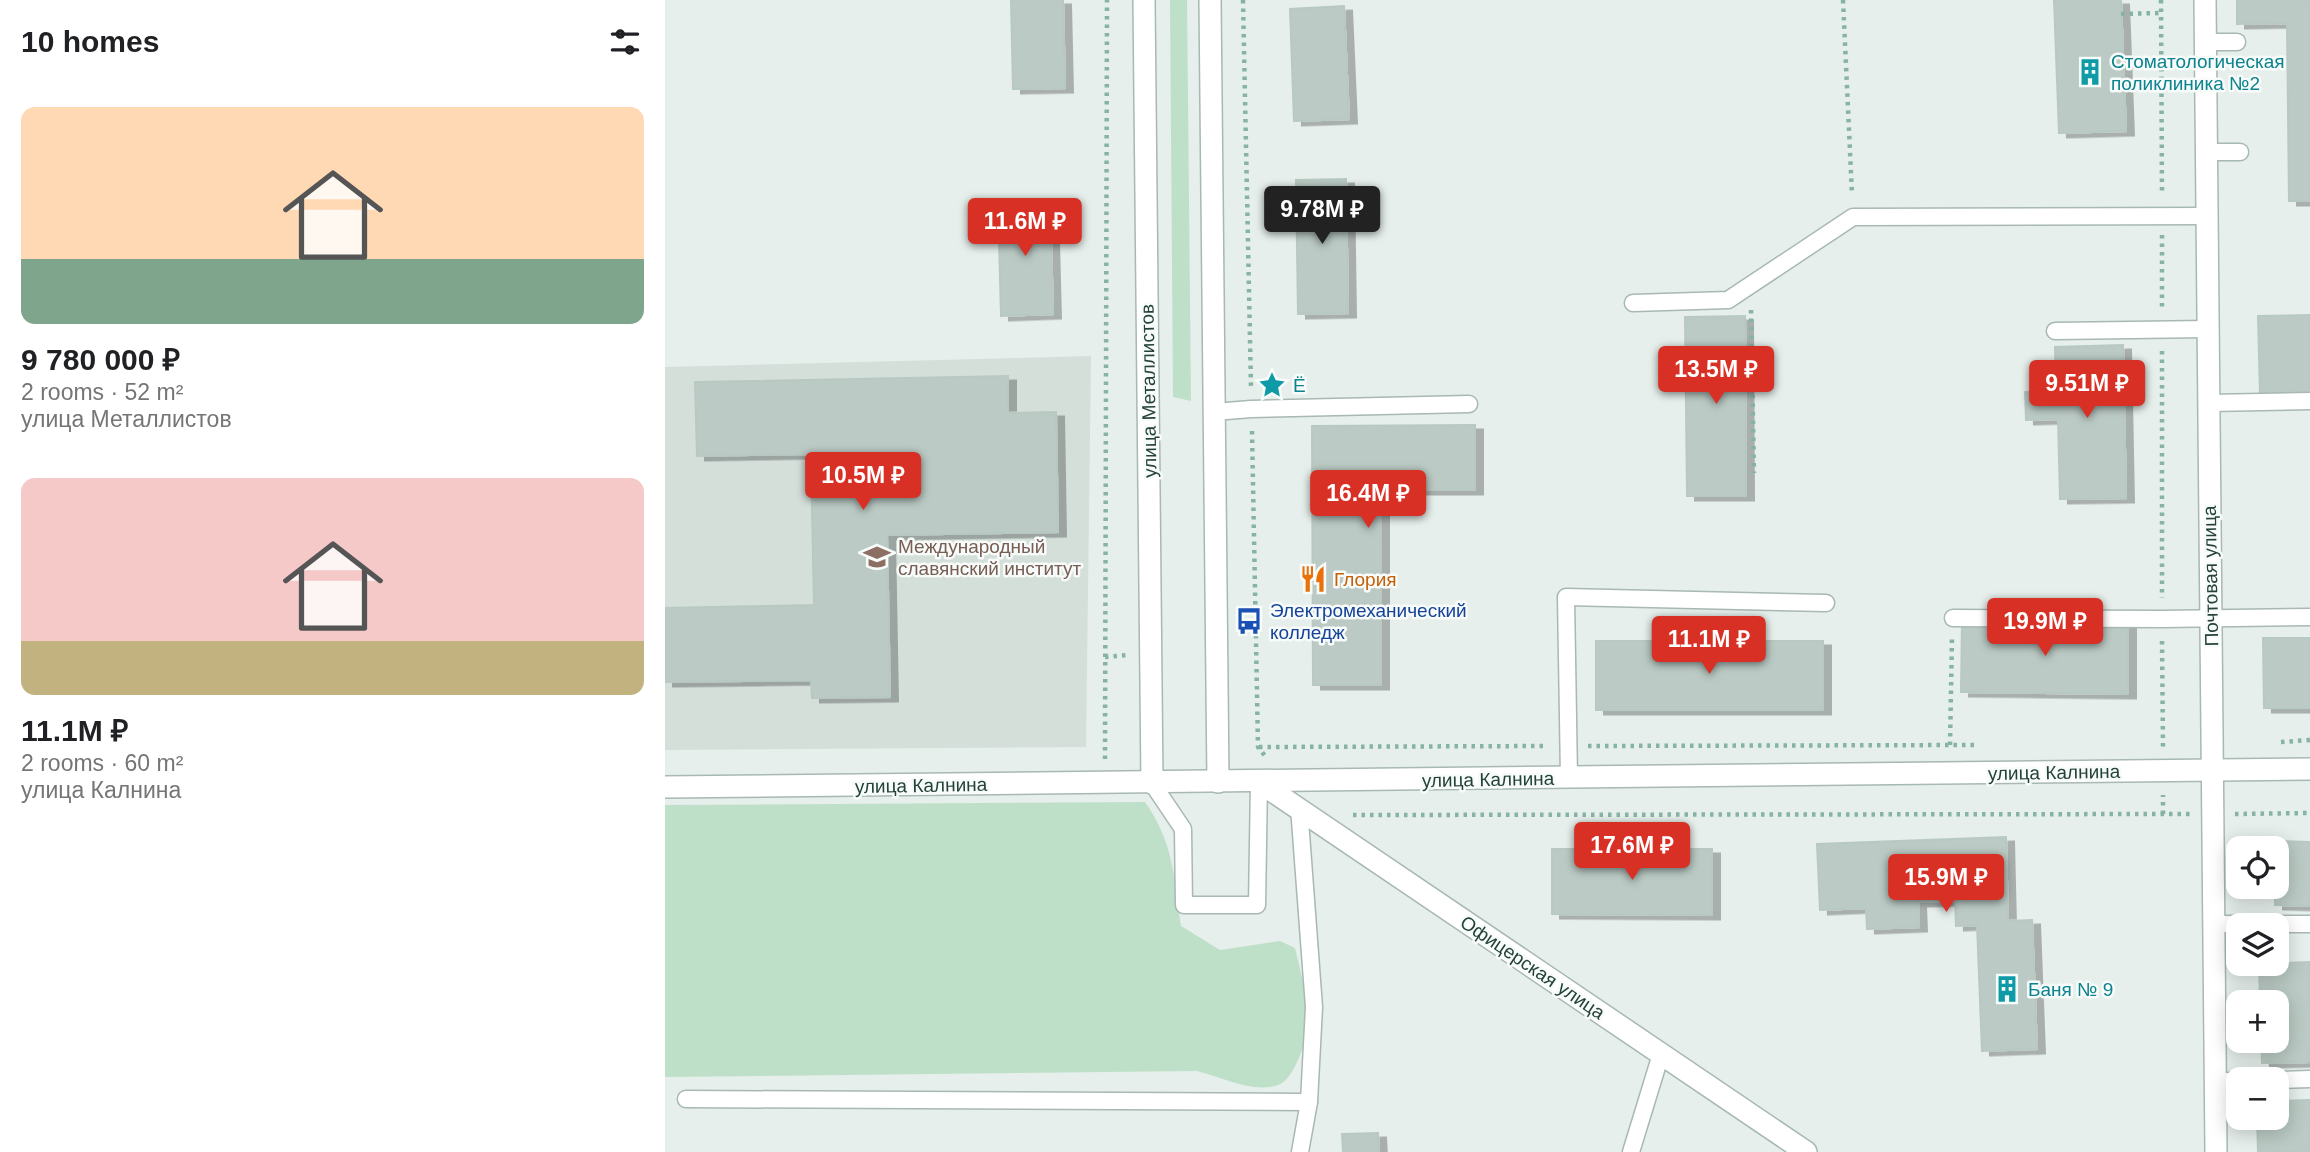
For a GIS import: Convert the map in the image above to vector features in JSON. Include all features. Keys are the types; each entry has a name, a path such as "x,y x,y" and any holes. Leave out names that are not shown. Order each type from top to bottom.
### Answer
{"street":[{"name":"улица Металлистов","path":"1145,0 1152,783"},
{"path":"1210,0 1218,782"},
{"name":"Почтовая улица","path":"2205,0 2216,1152"},
{"name":"улица Калнина","path":"665,787 2310,769"},
{"name":"Офицерская улица","path":"1259,782 1806,1152"}],"lane":[{"path":"2205,42 2237,42"},
{"path":"2206,152 2240,152"},
{"path":"1633,303 1728,300 1853,217 2207,216"},
{"path":"2056,331 2208,329"},
{"path":"2209,403 2310,401"},
{"path":"1214,412 1469,404"},
{"path":"1569,778 1566,597 1826,603"},
{"path":"1953,618 2310,617"},
{"path":"1152,783 1183,829 1184,905 1257,905 1259,782"},
{"path":"1299,807 1314,1007 1309,1102 1300,1152"},
{"path":"2214,924 2310,924"},
{"path":"1631,1152 1661,1054"},
{"path":"2289,1080 2310,1079"},
{"path":"2215,1081 2226,1081"},
{"path":"686,1099 1309,1102"}],"path":[{"path":"1105,783 1107,0"},
{"path":"1243,0 1258,747 1976,745"},
{"path":"1843,0 1853,217"},
{"path":"2161,0 2162,745"},
{"path":"2121,14 2161,13"},
{"path":"1750,286 1754,473"},
{"path":"1950,745 1953,618"},
{"path":"1105,657 1136,655"},
{"path":"2235,814 2310,813"},
{"path":"1352,816 2163,814"}],"shaded area":[{"name":"Международный славянский институт","path":"1091,356 1086,747 665,750 665,367"}],"green space":[{"path":"1170,0 1187,0 1191,401 1173,397"},
{"path":"1145,802 1155,817 1167,847 1181,926 1220,950 1280,941 1295,948 1305,994 1307,1024 1301,1053 1292,1072 1282,1083 1270,1087 1252,1087 1197,1071 665,1077 665,805"}],"building":[{"path":"1011,0 1063,0 1065,88 1013,89"},
{"name":"Стоматологическая поликлиника №2","path":"2054,0 2121,0 2126,131 2059,133"},
{"path":"2237,0 2310,0 2310,201 2289,201 2287,23 2237,24"},
{"path":"1344,6 1349,119 1294,121 1290,9"},
{"path":"1346,179 1348,313 1298,314 1296,180"},
{"path":"1050,200 1053,314 1001,316 998,202"},
{"path":"2310,315 2310,394 2260,395 2258,316"},
{"path":"1745,316 1746,496 1687,496 1685,317"},
{"path":"2123,345 2126,498 2060,499 2058,419 2026,420 2025,392 2056,391 2055,347"},
{"path":"1008,376 1008,413 1056,412 1058,532 887,535 890,697 812,698 811,680 665,682 665,608 814,605 811,454 697,456 695,382"},
{"path":"1475,425 1475,490 1381,490 1381,685 1313,685 1312,426"},
{"path":"1962,622 2128,624 2128,694 1961,692"},
{"path":"2263,638 2310,638 2310,708 2264,708"},
{"path":"1596,641 1823,641 1823,710 1596,710"},
{"name":"Баня № 9","path":"2006,837 2008,921 2032,920 2037,1049 1982,1051 1977,925 1956,926 1955,901 1918,902 1919,927 1867,929 1866,908 1820,910 1817,844"},
{"path":"2289,841 2310,842 2310,906 2275,905 2275,899 2289,899"},
{"path":"1552,849 1712,849 1712,915 1552,914"},
{"path":"2310,962 2310,1062 2262,1063 2262,1053 2289,1053 2289,990 2260,990 2259,976 2289,976 2289,963"},
{"path":"2310,1100 2310,1152 2258,1152 2257,1130 2289,1130 2289,1101"},
{"path":"1378,1133 1379,1152 1343,1152 1342,1134"}],"place":[{"name":"Стоматологическая поликлиника №2","path":"2090,72"},
{"name":"Ё","path":"1272,385"},
{"name":"Международный славянский институт","path":"877,557"},
{"name":"Глория","path":"1313,579"},
{"name":"Электромеханический колледж","path":"1249,621"},
{"name":"Баня № 9","path":"2007,989"}]}
